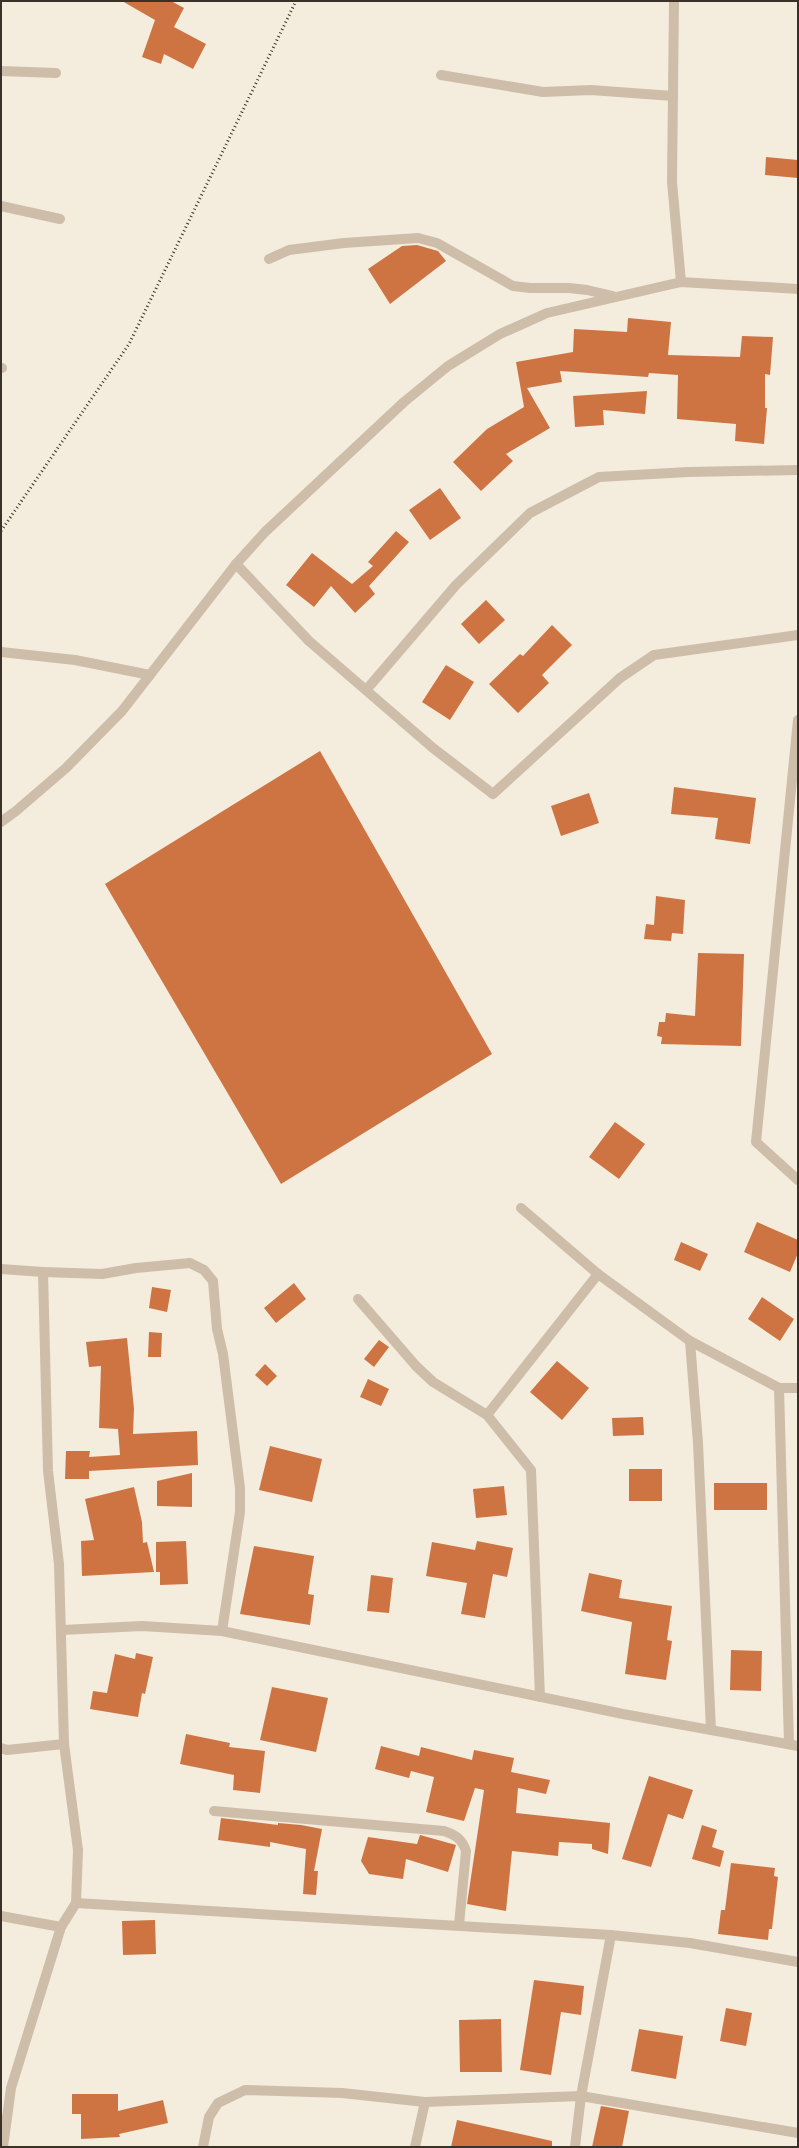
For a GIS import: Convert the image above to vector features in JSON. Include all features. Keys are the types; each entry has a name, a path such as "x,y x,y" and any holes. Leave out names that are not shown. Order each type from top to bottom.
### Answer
{"street":[{"path":"674,1 672,182 681,282"},
{"path":"1,71 56,73"},
{"path":"441,75 544,92 590,90 673,96"},
{"path":"1,206 60,219"},
{"path":"269,259 288,250 344,243 418,238 437,244 514,286 530,288 581,289 615,297"},
{"path":"1,822 66,768 122,711 236,564 265,532 404,402 448,366 500,334 547,313 681,282 798,289"},
{"path":"367,690 456,585 530,513 599,477 688,472 798,470"},
{"path":"236,564 309,642 367,690 432,748 493,794 620,678 654,655 798,635"},
{"path":"1,652 75,660 150,675"},
{"path":"798,722 756,1142 798,1180"},
{"path":"521,1208 598,1274 690,1341 779,1388 798,1388"},
{"path":"1,1269 102,1274 136,1268 190,1263 204,1270 212,1281 217,1329 223,1354 240,1488 240,1512 222,1631"},
{"path":"3,2147 6,2089 61,1927 76,1903 78,1850 64,1744 59,1564 48,1471 43,1272"},
{"path":"486,1415 598,1274"},
{"path":"358,1298 416,1366 433,1382 486,1415 531,1470 540,1697"},
{"path":"690,1341 698,1443 711,1730"},
{"path":"62,1630 142,1626 222,1631 540,1697 794,1745 779,1388"},
{"path":"1,1748 7,1750 64,1744"},
{"path":"214,1811 444,1830 456,1835 464,1843 466,1850 459,1925"},
{"path":"76,1903 611,1935 690,1943 798,1962"},
{"path":"1,1916 61,1927"},
{"path":"575,2147 581,2096 611,1935"},
{"path":"203,2147 209,2117 218,2103 245,2090 342,2094 426,2102 581,2096 798,2133"},
{"path":"415,2147 426,2102"}],"building":[{"path":"122,1 171,1 184,8 174,27 206,44 193,69 164,54 161,64 142,57 155,20"},
{"path":"766,157 798,160 798,178 765,175"},
{"path":"417,245 438,251 446,261 390,304 368,269 402,246"},
{"path":"628,318 671,322 668,355 740,357 742,336 773,337 770,375 765,374 765,408 767,408 764,444 735,441 736,424 677,419 678,375 649,373 648,377 560,371 562,382 527,388 550,428 506,454 513,461 481,491 453,462 487,429 524,407 516,362 573,352 574,329 627,332"},
{"path":"647,391 645,414 603,410 604,425 575,427 573,396"},
{"path":"440,488 461,518 430,540 409,510"},
{"path":"396,531 409,542 369,586 375,594 355,613 331,586 314,607 286,585 312,553 352,584 373,566 368,562"},
{"path":"486,600 505,620 479,644 461,624"},
{"path":"552,625 572,645 542,675 549,683 518,713 489,684 520,654 523,656"},
{"path":"446,665 474,682 450,720 422,702"},
{"path":"320,751 492,1054 281,1184 105,884"},
{"path":"674,787 756,798 750,844 715,839 718,818 671,814"},
{"path":"589,793 599,823 561,836 551,806"},
{"path":"656,896 685,900 683,934 672,933 671,941 644,939 646,924 654,925"},
{"path":"698,953 744,954 741,1046 661,1044 662,1037 657,1036 659,1022 665,1022 666,1013 695,1016"},
{"path":"615,1122 645,1144 619,1179 589,1157"},
{"path":"757,1222 798,1240 798,1253 790,1272 744,1252"},
{"path":"681,1242 708,1254 700,1271 674,1260"},
{"path":"294,1283 306,1299 276,1323 264,1308"},
{"path":"152,1287 171,1290 167,1312 149,1308"},
{"path":"762,1297 794,1319 780,1341 748,1319"},
{"path":"149,1332 162,1333 161,1357 148,1357"},
{"path":"127,1338 134,1409 133,1434 197,1431 198,1465 89,1471 89,1479 65,1479 66,1451 90,1451 89,1457 120,1455 118,1429 99,1428 101,1366 89,1367 86,1342"},
{"path":"379,1340 389,1347 374,1367 364,1359"},
{"path":"557,1361 589,1388 562,1420 530,1392"},
{"path":"265,1364 277,1376 267,1386 255,1375"},
{"path":"368,1379 389,1389 381,1406 360,1397"},
{"path":"643,1417 644,1435 613,1436 612,1418"},
{"path":"270,1446 322,1459 312,1502 259,1490"},
{"path":"629,1469 662,1469 662,1501 629,1501"},
{"path":"192,1473 192,1507 157,1506 157,1481"},
{"path":"714,1483 767,1483 767,1510 714,1510"},
{"path":"504,1486 507,1515 476,1518 473,1489"},
{"path":"134,1487 142,1522 143,1543 147,1542 154,1572 82,1576 81,1541 94,1540 85,1499"},
{"path":"186,1541 188,1584 160,1585 160,1572 156,1572 156,1542"},
{"path":"477,1541 513,1548 507,1577 493,1574 485,1618 461,1614 467,1583 426,1576 432,1542 475,1550"},
{"path":"254,1546 314,1556 308,1594 314,1595 310,1625 240,1614"},
{"path":"589,1573 622,1580 619,1598 672,1606 667,1640 672,1641 666,1680 625,1674 632,1622 581,1611"},
{"path":"371,1575 393,1578 389,1613 367,1611"},
{"path":"731,1650 762,1651 761,1691 730,1690"},
{"path":"136,1653 153,1657 145,1694 142,1693 138,1717 90,1709 93,1691 107,1693 115,1654 135,1659"},
{"path":"272,1687 328,1698 316,1752 260,1740"},
{"path":"186,1734 230,1743 229,1747 265,1751 260,1793 233,1790 234,1775 180,1764"},
{"path":"381,1746 419,1756 421,1747 472,1760 474,1750 514,1758 511,1772 550,1780 546,1794 518,1788 516,1813 610,1823 608,1854 592,1849 592,1844 559,1842 558,1856 512,1851 506,1911 467,1904 484,1790 475,1788 464,1821 426,1812 434,1777 411,1771 409,1778 375,1769"},
{"path":"649,1776 693,1790 683,1819 668,1814 651,1867 622,1859"},
{"path":"221,1818 278,1825 278,1823 301,1825 322,1829 314,1871 318,1871 316,1895 303,1894 306,1849 270,1842 270,1847 218,1840"},
{"path":"702,1825 717,1830 712,1847 724,1851 720,1867 692,1859"},
{"path":"420,1835 456,1845 448,1872 406,1859 403,1879 369,1874 361,1861 368,1837 417,1844"},
{"path":"731,1863 775,1868 774,1876 778,1877 772,1929 769,1929 768,1940 718,1934 721,1910 725,1910"},
{"path":"155,1920 156,1954 123,1955 122,1921"},
{"path":"534,1980 584,1986 581,2015 561,2012 551,2075 520,2070"},
{"path":"726,2008 752,2013 746,2046 720,2041"},
{"path":"501,2019 502,2072 460,2072 459,2020"},
{"path":"639,2029 683,2036 676,2079 631,2071"},
{"path":"72,2094 118,2094 118,2111 163,2100 168,2123 119,2134 120,2137 81,2139 81,2114 72,2114"},
{"path":"601,2106 629,2111 622,2147 592,2147"},
{"path":"457,2120 552,2141 552,2147 451,2147"}],"railway":[{"path":"1,531 129,344 296,1"}]}
